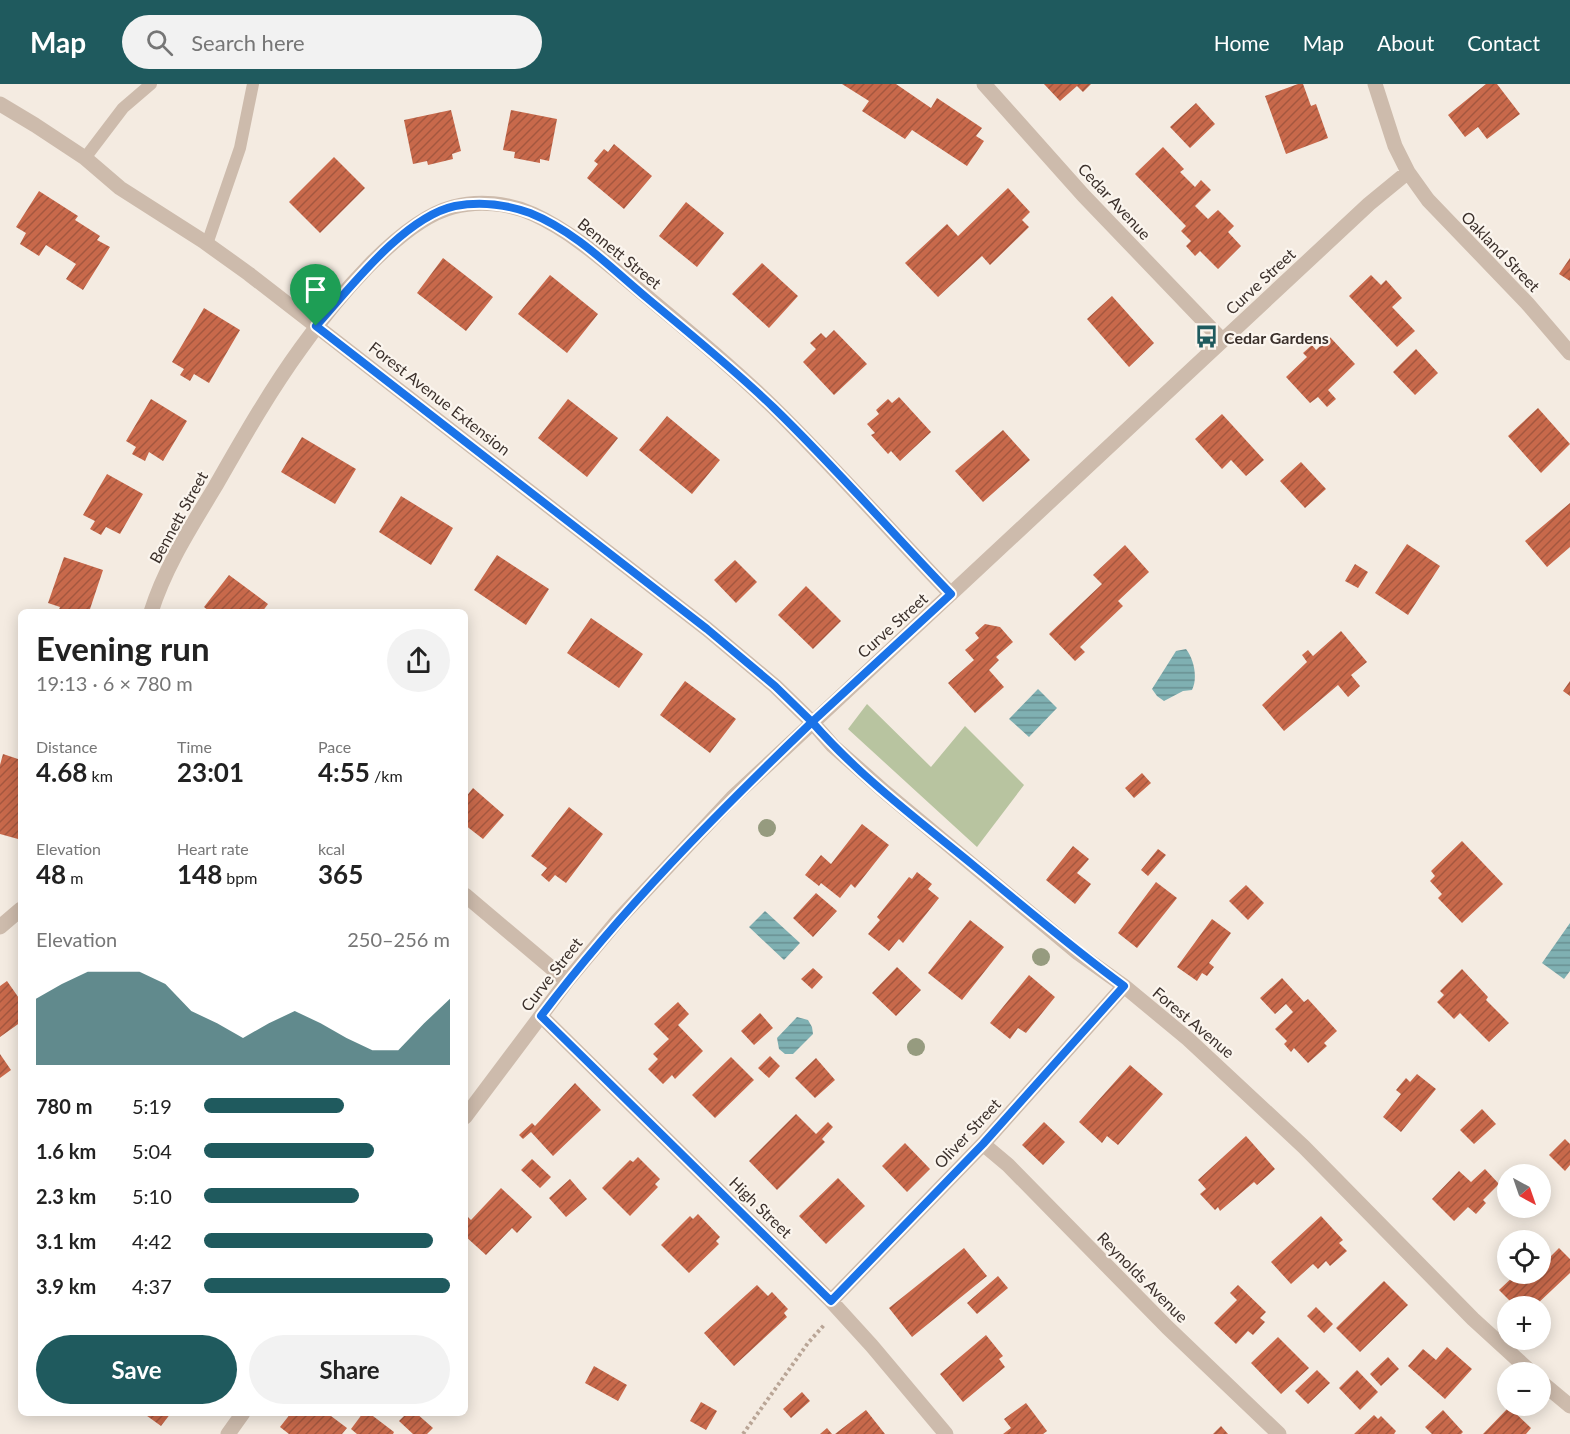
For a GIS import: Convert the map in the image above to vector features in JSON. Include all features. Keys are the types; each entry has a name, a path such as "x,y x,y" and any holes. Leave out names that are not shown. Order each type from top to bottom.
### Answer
{"street":[{"name":"Cedar Avenue","path":"984,84 1083,195 1222,340"},
{"name":"Oakland Street","path":"1375,84 1395,146 1408,172 1428,200 1527,303 1570,353"},
{"name":"Forest Avenue Extension","path":"0,104 35,124 84,158 120,188 207,244 316,326 707,629 775,686 812,722"},
{"name":"Curve Street","path":"468,1113 567,981 658,875 732,798 1222,340 1369,204 1408,172"},
{"name":"Bennett Street","path":"152,609 184,539 262,406 316,326 400,237 427,218 452,207 480,203 506,205 532,214 561,229 592,252 735,371 809,443 951,594"},
{"name":"Forest Avenue","path":"812,722 833,746 893,799 1078,952 1124,986 1253,1097 1473,1319 1520,1362"},
{"path":"468,898 567,981"},
{"path":"0,927 18,912"},
{"name":"Oliver Street","path":"836,1306 1124,986"},
{"name":"High Street","path":"541,1016 836,1306 873,1346 946,1434"},
{"name":"Reynolds Avenue","path":"983,1144 1008,1165 1167,1327 1279,1434"},
{"path":"1551,1390 1570,1406"},
{"path":"228,1434 241,1416"}],"lane":[{"path":"84,158 123,108 151,84"},
{"path":"207,244 240,148 253,84"}],"path":[{"path":"743,1434 836,1306"}],"green space":[{"path":"867,704 931,767 965,726 1024,785 977,847 848,729"}],"water":[{"path":"1186,649 1194,669 1195,680 1192,690 1183,691 1164,701 1152,689 1176,651"},
{"path":"1038,689 1057,708 1029,737 1009,719"},
{"path":"765,911 800,943 784,960 749,927"},
{"path":"1570,923 1570,971 1564,979 1542,963"},
{"path":"797,1017 808,1020 813,1034 793,1054 785,1054 779,1049 777,1038"}],"building":[{"path":"842,84 896,84 931,108 937,98 982,128 976,136 984,141 967,166 912,130 905,139 862,111 869,101"},
{"path":"1044,84 1091,84 1083,92 1077,86 1060,101"},
{"path":"1303,84 1311,106 1316,104 1328,138 1286,154 1265,96"},
{"path":"1486,84 1497,84 1520,114 1487,139 1478,127 1465,137 1448,115"},
{"path":"1196,103 1215,124 1190,148 1170,127"},
{"path":"451,110 461,151 452,154 453,159 428,165 427,161 413,164 404,120"},
{"path":"511,110 557,119 549,161 540,159 540,163 514,158 515,152 503,150"},
{"path":"614,144 652,176 624,209 587,178 598,164 594,161 604,149 608,152"},
{"path":"1163,147 1184,169 1180,172 1195,187 1201,180 1211,190 1195,206 1208,219 1218,210 1234,226 1228,232 1241,246 1218,269 1200,251 1195,256 1186,246 1191,241 1181,231 1186,226 1135,174"},
{"path":"334,157 365,188 320,233 289,202"},
{"path":"1008,188 1030,212 1022,220 1029,227 990,265 982,256 938,297 905,263 947,224 958,236"},
{"path":"39,191 78,216 75,220 100,236 97,240 110,247 83,290 66,279 76,264 46,245 39,256 20,244 26,233 16,227"},
{"path":"686,202 724,233 697,267 659,236"},
{"path":"443,258 493,297 466,331 417,293"},
{"path":"1570,258 1570,281 1559,274"},
{"path":"762,263 798,296 769,328 732,294"},
{"path":"550,275 598,314 567,353 518,314"},
{"path":"1371,275 1381,285 1386,280 1402,298 1392,307 1415,331 1397,347 1349,296"},
{"path":"1112,296 1154,343 1129,367 1087,319"},
{"path":"204,308 240,330 209,383 194,374 190,381 180,375 184,369 172,362"},
{"path":"834,330 867,364 834,395 803,362 816,349 810,343 821,333 826,338"},
{"path":"1330,337 1355,364 1328,390 1336,399 1327,407 1318,397 1310,403 1286,377 1307,357 1303,353 1312,345 1316,350"},
{"path":"1416,349 1438,373 1415,395 1393,372"},
{"path":"899,397 931,432 900,461 891,451 888,454 871,435 875,433 867,424 879,414 876,410 888,399 892,403"},
{"path":"151,399 187,421 163,461 149,452 145,461 132,454 136,447 126,441"},
{"path":"568,399 618,438 587,477 538,438"},
{"path":"1538,408 1570,444 1541,473 1508,436"},
{"path":"1222,414 1264,460 1246,476 1231,460 1222,469 1195,439"},
{"path":"667,416 720,460 692,494 639,450"},
{"path":"1003,430 1030,460 983,502 955,471"},
{"path":"302,437 356,469 335,504 281,472"},
{"path":"1301,462 1326,489 1305,508 1280,481"},
{"path":"107,474 143,494 120,534 106,527 101,535 90,529 95,521 83,515"},
{"path":"401,496 453,528 431,565 379,532"},
{"path":"1570,503 1570,547 1547,567 1525,541"},
{"path":"1407,544 1440,566 1408,615 1375,593"},
{"path":"1125,545 1149,572 1118,601 1123,606 1080,647 1085,652 1075,661 1049,634 1102,584 1093,575"},
{"path":"497,555 549,589 526,625 474,590"},
{"path":"64,557 103,570 90,609 59,609 60,607 48,603"},
{"path":"735,560 757,582 736,603 714,580"},
{"path":"1355,564 1368,572 1358,588 1345,581"},
{"path":"229,575 268,604 264,609 206,609 204,607"},
{"path":"806,586 841,621 813,649 778,615"},
{"path":"591,618 643,654 619,688 567,653"},
{"path":"985,624 1000,627 1013,642 996,657 999,660 989,670 1004,687 975,713 948,683 974,660 965,650 979,638 975,633"},
{"path":"1341,631 1367,662 1351,675 1360,686 1348,697 1338,685 1284,731 1262,705 1307,662 1302,655 1308,650 1313,656"},
{"path":"685,681 736,719 710,753 660,715"},
{"path":"1570,681 1570,696 1563,691"},
{"path":"3,754 18,759 18,839 0,834 0,765"},
{"path":"1142,773 1151,783 1134,798 1125,788"},
{"path":"473,788 504,815 483,839 468,827 468,794"},
{"path":"569,807 603,834 566,883 555,875 549,882 541,875 547,868 531,856"},
{"path":"862,824 889,845 855,888 851,884 840,898 821,883 819,886 805,875 821,855 831,864"},
{"path":"1462,841 1503,884 1462,923 1438,898 1442,894 1430,881 1435,876 1431,871"},
{"path":"1073,846 1089,859 1077,873 1091,884 1075,904 1046,880"},
{"path":"1158,849 1166,855 1148,876 1141,870"},
{"path":"917,872 932,884 928,889 939,898 903,943 899,939 889,951 868,934 880,920 877,917 909,877 912,879"},
{"path":"1156,882 1177,898 1137,948 1118,933"},
{"path":"1246,885 1264,903 1248,920 1229,901"},
{"path":"816,893 837,911 813,937 793,918"},
{"path":"1212,919 1231,933 1209,963 1214,967 1207,976 1202,973 1197,981 1177,967"},
{"path":"970,920 1004,947 962,1000 928,973"},
{"path":"897,967 921,990 896,1016 872,993"},
{"path":"813,968 823,977 812,989 801,979"},
{"path":"1462,969 1488,997 1486,1000 1509,1023 1489,1042 1460,1013 1454,1019 1437,1002 1444,995 1440,991"},
{"path":"1029,975 1055,997 1026,1033 1018,1028 1010,1039 990,1023"},
{"path":"1282,978 1304,1002 1308,999 1337,1031 1324,1043 1327,1046 1308,1063 1294,1048 1291,1052 1284,1044 1287,1041 1275,1029 1293,1012 1286,1004 1275,1014 1260,998"},
{"path":"7,981 18,997 18,1024 0,1037 0,986"},
{"path":"678,1002 689,1014 678,1025 703,1051 675,1079 672,1075 663,1084 648,1069 658,1059 653,1054 669,1039 654,1024"},
{"path":"760,1013 773,1028 754,1045 741,1031"},
{"path":"0,1054 11,1070 0,1078"},
{"path":"770,1056 780,1066 769,1078 758,1068"},
{"path":"731,1057 754,1080 715,1118 692,1095"},
{"path":"816,1058 835,1080 815,1098 795,1078"},
{"path":"1130,1065 1163,1094 1118,1145 1107,1136 1102,1143 1079,1122"},
{"path":"1417,1074 1436,1089 1401,1132 1383,1117 1401,1094 1396,1090 1406,1078 1410,1082"},
{"path":"575,1083 601,1110 553,1156 531,1132 523,1139 519,1135 532,1123 535,1126"},
{"path":"1482,1109 1496,1124 1474,1144 1460,1130"},
{"path":"796,1114 816,1134 828,1122 833,1127 822,1139 825,1142 777,1190 749,1161"},
{"path":"1044,1122 1065,1142 1043,1165 1022,1145"},
{"path":"1246,1136 1275,1169 1257,1185 1254,1182 1220,1211 1218,1207 1215,1210 1200,1194 1206,1189 1198,1180"},
{"path":"1565,1139 1570,1144 1570,1165 1565,1171 1549,1155"},
{"path":"905,1143 930,1169 907,1192 882,1166"},
{"path":"638,1157 660,1179 655,1184 658,1187 630,1216 602,1188 630,1160 633,1162"},
{"path":"532,1159 551,1177 540,1188 521,1170"},
{"path":"1485,1169 1497,1182 1497,1186 1483,1200 1486,1203 1476,1214 1468,1207 1454,1221 1432,1199 1459,1171 1471,1182"},
{"path":"838,1178 865,1206 826,1244 799,1216"},
{"path":"570,1179 587,1199 566,1217 549,1198"},
{"path":"501,1188 532,1217 517,1233 512,1228 486,1255 468,1239 468,1217 471,1220"},
{"path":"698,1214 720,1237 716,1241 719,1244 689,1273 661,1245 690,1216 693,1219"},
{"path":"1321,1216 1343,1240 1339,1243 1347,1251 1330,1266 1326,1261 1318,1269 1313,1264 1291,1284 1271,1262"},
{"path":"964,1248 987,1276 912,1337 889,1308"},
{"path":"1559,1248 1570,1259 1570,1273 1546,1296 1505,1296 1499,1290 1505,1284 1551,1284 1551,1256"},
{"path":"998,1276 1008,1288 977,1314 967,1303"},
{"path":"1384,1281 1408,1305 1360,1352 1336,1328"},
{"path":"757,1285 768,1296 772,1292 788,1309 784,1313 787,1317 734,1366 704,1333"},
{"path":"1238,1285 1266,1312 1260,1318 1265,1322 1253,1335 1248,1331 1236,1344 1214,1323 1237,1300 1230,1293"},
{"path":"1316,1307 1333,1324 1324,1333 1307,1316"},
{"path":"986,1335 1003,1356 999,1359 1005,1367 963,1402 940,1374"},
{"path":"1278,1337 1309,1368 1281,1394 1251,1363"},
{"path":"1447,1347 1472,1369 1445,1399 1408,1366 1423,1349 1436,1360"},
{"path":"1388,1357 1399,1369 1381,1386 1370,1374"},
{"path":"594,1366 627,1385 618,1401 585,1383"},
{"path":"1317,1370 1330,1383 1308,1404 1295,1391"},
{"path":"1357,1370 1378,1392 1360,1410 1339,1388"},
{"path":"802,1392 810,1401 791,1418 783,1409"},
{"path":"701,1402 717,1411 706,1430 690,1421"},
{"path":"1026,1403 1047,1431 1043,1434 1003,1434 1011,1428 1004,1419"},
{"path":"866,1410 885,1434 835,1434"},
{"path":"1443,1410 1463,1432 1461,1434 1432,1434 1425,1427"},
{"path":"1374,1415 1378,1419 1381,1416 1396,1431 1394,1434 1354,1434"},
{"path":"147,1416 169,1416 161,1426"},
{"path":"289,1416 331,1416 347,1428 342,1434 289,1434 280,1427"},
{"path":"361,1416 373,1416 394,1432 393,1434 357,1434 351,1429"},
{"path":"404,1416 419,1416 433,1428 427,1434 413,1434 399,1421"},
{"path":"1500,1416 1518,1416 1531,1428 1526,1434 1483,1434"},
{"path":"1221,1426 1228,1434 1213,1434"},
{"path":"827,1428 832,1434 820,1434"}],"place":[{"name":"Cedar Gardens","path":"1206,337"}],"route":[{"path":"316,326 374,262 400,237 427,218 452,207 480,203 506,205 532,214 561,229 592,252 735,371 809,443 951,594 812,722 833,746 885,792 1078,952 1124,986 983,1144 831,1301 541,1016 567,981 658,875 732,798 812,722 775,686 707,629 316,326"}]}
